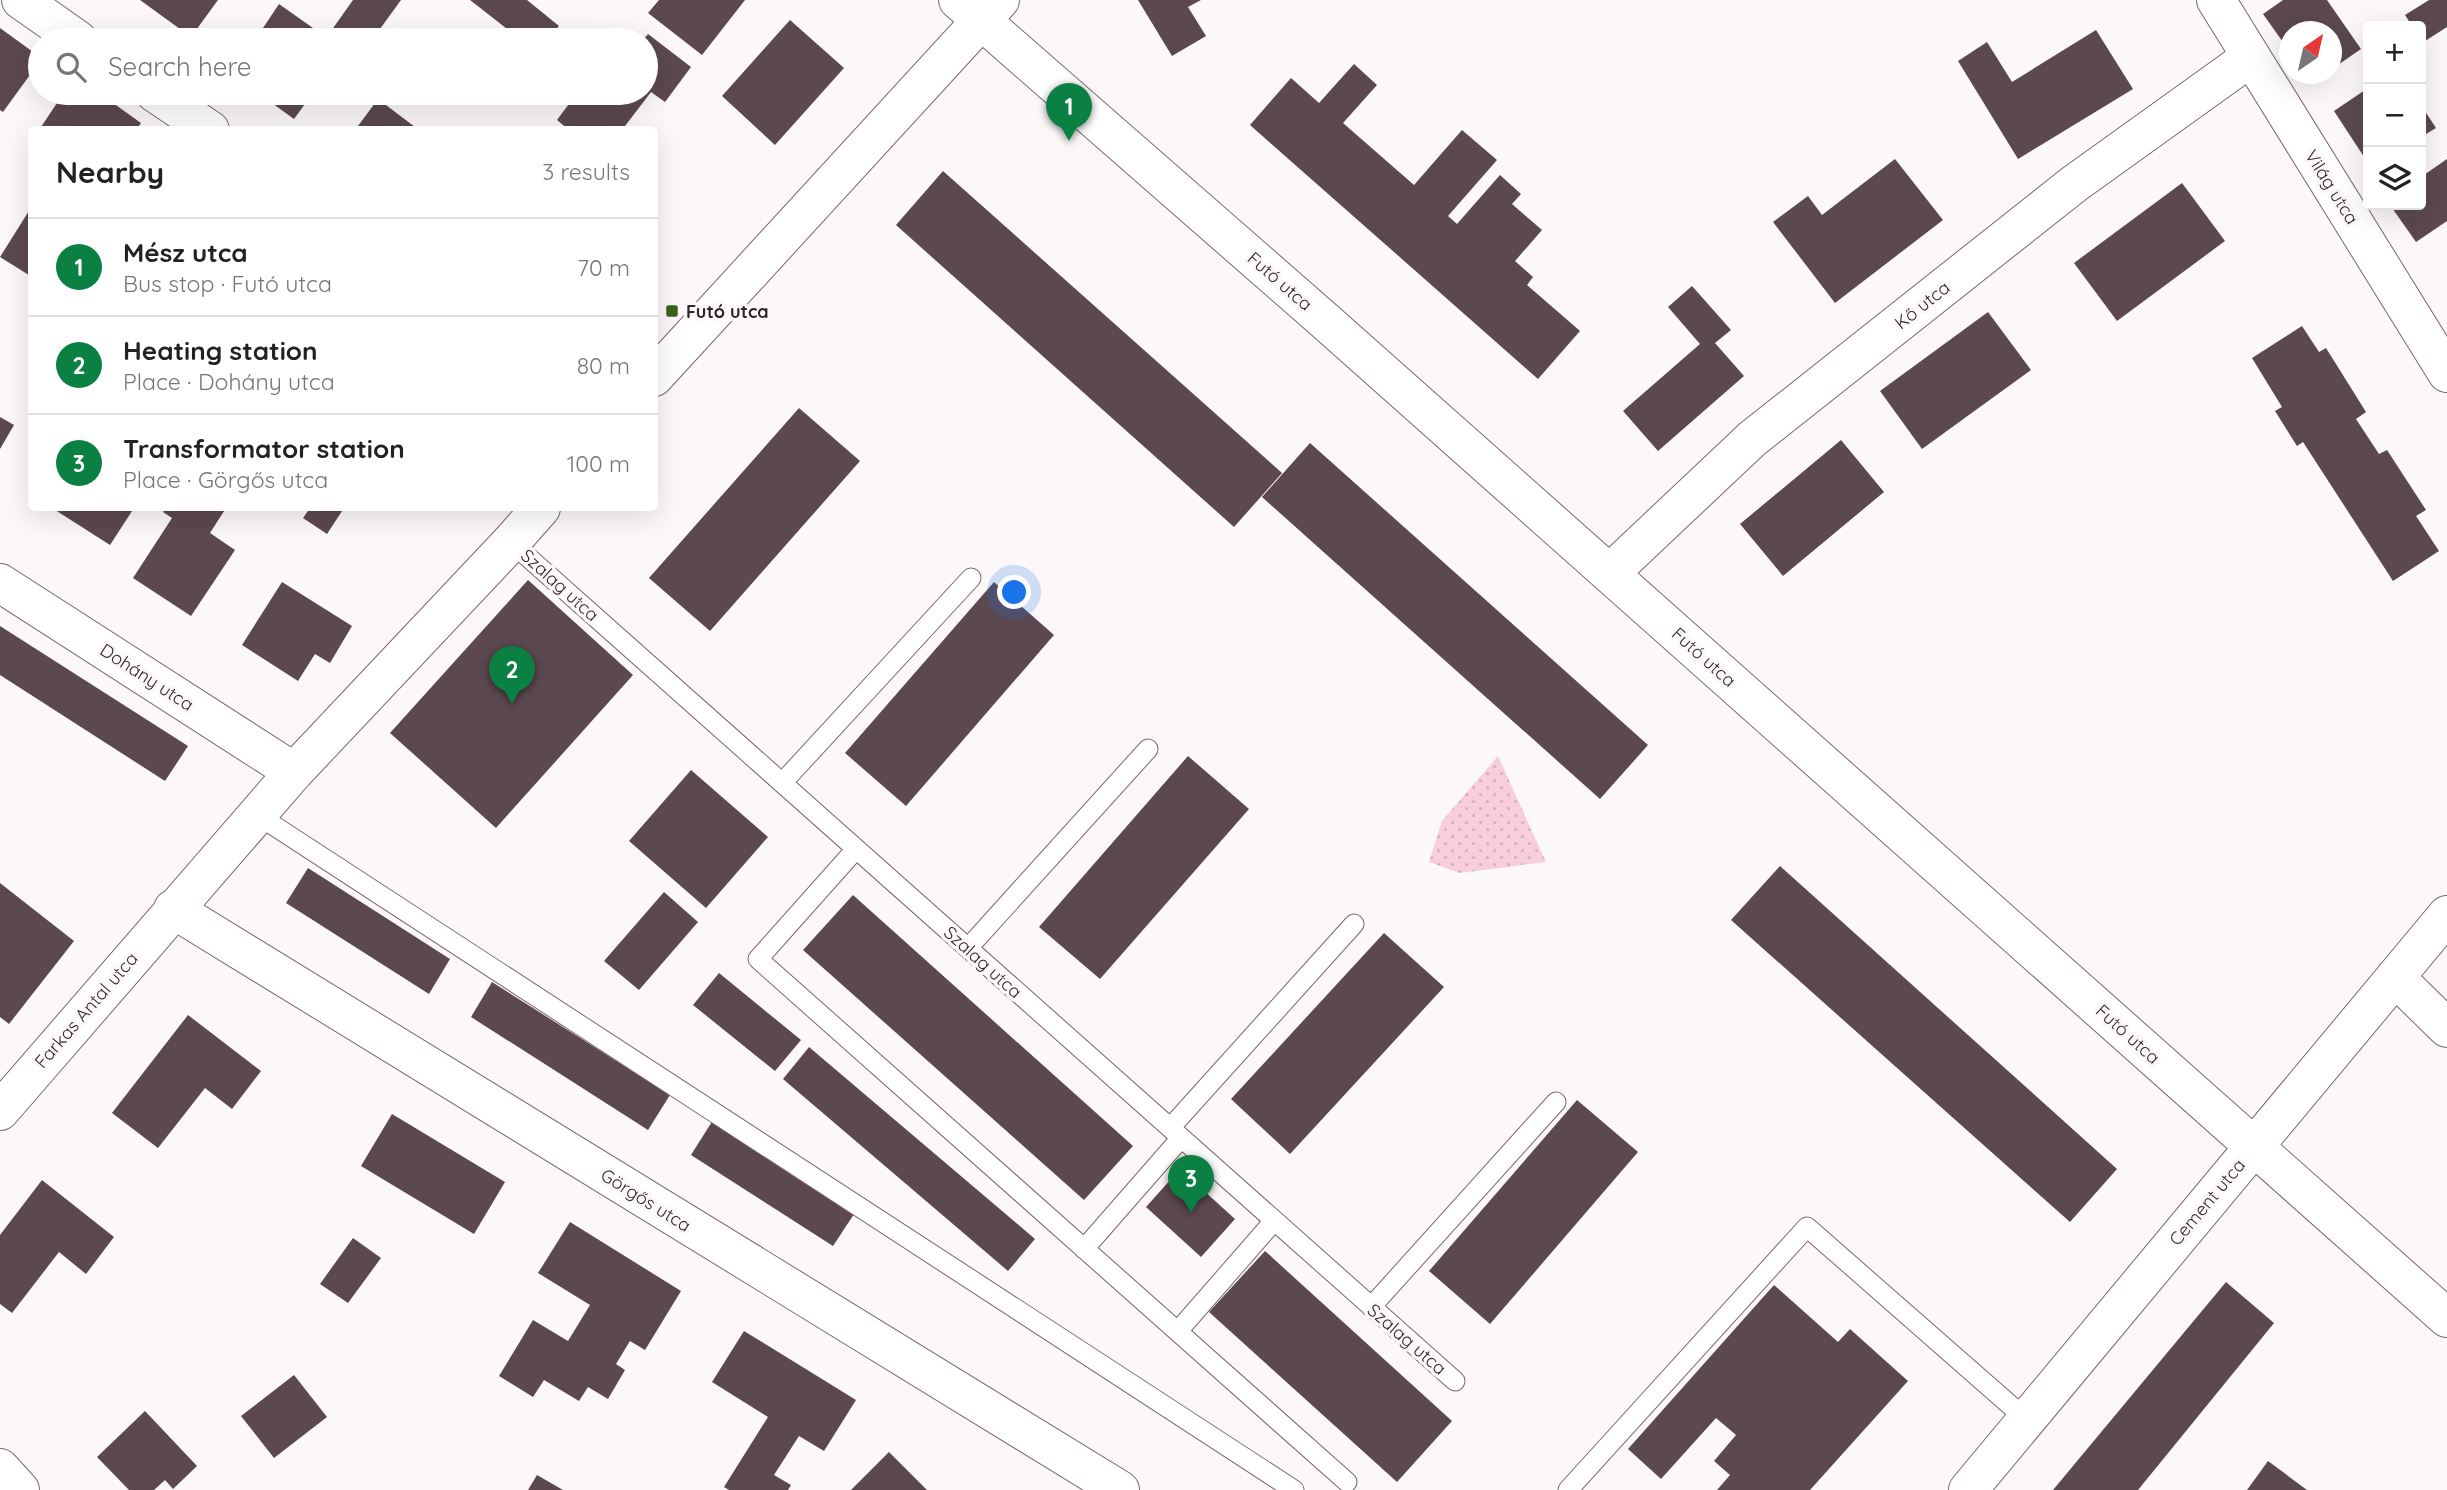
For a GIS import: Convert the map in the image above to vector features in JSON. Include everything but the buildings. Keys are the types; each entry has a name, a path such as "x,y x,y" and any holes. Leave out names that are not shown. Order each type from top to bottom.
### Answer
{"street":[{"path":"21,0 61,28"},
{"name":"Világ utca","path":"2216,0 2447,373"},
{"path":"658,372 980,6"},
{"name":"Futó utca","path":"980,6 1609,573 2447,1318"},
{"name":"Kő utca","path":"1609,573 1752,439 2074,184 2251,57"},
{"path":"173,105 204,126"},
{"name":"Farkas Antal utca","path":"0,1111 256,814 538,511"},
{"name":"Dohány utca","path":"0,583 294,772"},
{"name":"Görgős utca","path":"173,909 1120,1490"},
{"name":"Cement utca","path":"1968,1490 2447,915"},
{"path":"2395,977 2447,1028"},
{"path":"0,1468 20,1490"}],"lane":[{"name":"Szalag utca","path":"512,542 1455,1381"},
{"path":"782,783 971,578"},
{"path":"968,948 1148,749"},
{"path":"256,814 1294,1490"},
{"path":"856,849 758,959 1347,1482"},
{"path":"1084,1249 1175,1133 1354,924"},
{"path":"1371,1307 1556,1102"},
{"path":"1178,1331 1275,1221"},
{"path":"1567,1490 1807,1227 2026,1419"}],"shaded area":[{"path":"1498,756 1546,862 1460,873 1429,862 1442,821"}],"place":[{"name":"Mész utca","path":"1069,141"},
{"name":"Futó utca","path":"672,311"},
{"name":"Heating station","path":"512,704"},
{"name":"Transformator station","path":"1191,1213"}]}
